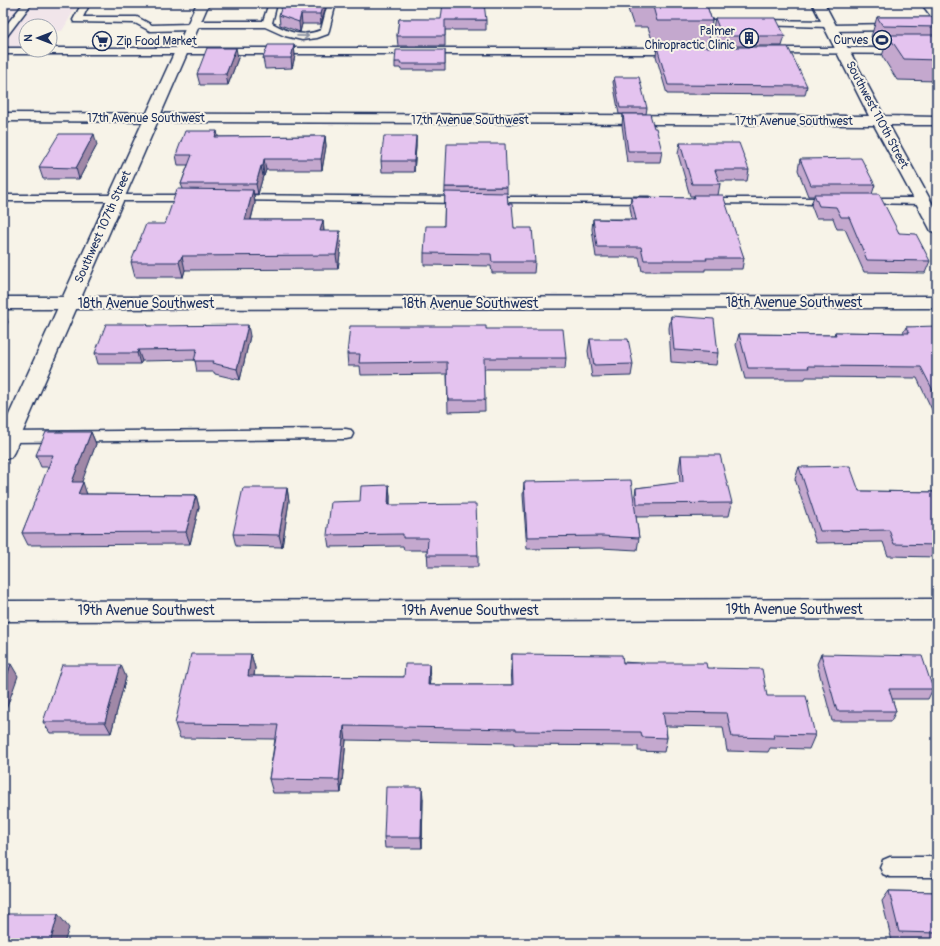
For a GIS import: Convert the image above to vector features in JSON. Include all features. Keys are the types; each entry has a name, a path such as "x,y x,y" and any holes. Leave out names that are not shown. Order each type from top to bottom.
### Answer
{"street":[{"name":"Southwest 107th Street","path":"6,445 203,3"},
{"name":"Southwest 110th Street","path":"818,3 879,121 937,227"},
{"name":"17th Avenue Southwest","path":"3,117 937,121"},
{"name":"18th Avenue Southwest","path":"3,303 937,302"},
{"name":"19th Avenue Southwest","path":"3,610 937,609"}],"lane":[{"path":"4,34 28,3"},
{"path":"86,3 77,20 137,20 150,28 193,25 267,24 289,35 303,37 316,36 325,32 332,3"},
{"path":"267,24 273,3"},
{"path":"925,3 937,18"},
{"path":"714,51 706,23 907,27"},
{"path":"3,51 683,51"},
{"path":"760,51 937,51"},
{"path":"3,198 209,198"},
{"path":"224,198 659,200"},
{"path":"690,200 923,201"},
{"path":"6,445 346,434"},
{"path":"890,867 937,867"}],"shaded area":[{"path":"3,6 76,7 62,31 58,31 58,18 18,18 18,49 3,49"}],"building":[{"path":"283,3 323,3 320,14 301,14 299,22 279,15"},
{"path":"443,3 484,3 486,20 445,20 445,36 397,36 399,19 441,19"},
{"path":"652,3 706,3 712,21 657,21"},
{"path":"877,17 937,17 937,27 883,26"},
{"path":"715,18 776,18 785,36 722,36"},
{"path":"888,35 937,35 937,60 904,59"},
{"path":"268,45 294,45 291,58 263,58"},
{"path":"657,47 788,47 807,86 668,85"},
{"path":"207,48 236,48 226,74 197,74"},
{"path":"396,50 445,50 445,64 400,64 401,62 395,62"},
{"path":"614,77 639,77 647,108 620,108"},
{"path":"623,114 650,114 654,128 656,128 662,151 628,151"},
{"path":"185,131 217,131 215,137 325,136 321,159 264,159 256,184 181,184 192,155 176,155"},
{"path":"59,134 94,134 76,168 39,167"},
{"path":"384,136 416,136 414,161 381,161"},
{"path":"680,143 739,143 749,170 715,170 720,184 692,184"},
{"path":"447,144 505,144 507,187 445,187"},
{"path":"861,158 875,185 811,185 800,159"},
{"path":"177,189 253,190 245,220 323,220 320,231 340,231 336,255 182,256 179,262 131,262 146,224 165,224"},
{"path":"445,192 507,193 508,204 512,204 514,228 532,228 535,262 492,262 491,254 424,253 426,226 444,226"},
{"path":"814,194 879,194 899,233 916,234 930,261 867,260 849,217 841,217 836,207 819,206"},
{"path":"694,195 723,195 744,258 706,258 707,260 644,260 641,247 597,247 593,219 636,220 631,197 695,198"},
{"path":"671,316 714,319 718,353 674,350"},
{"path":"106,324 147,324 147,326 248,325 237,369 212,363 213,361 194,361 197,349 138,350 137,353 95,353"},
{"path":"350,326 486,326 486,329 563,329 566,358 484,358 485,400 448,400 447,362 359,363 360,354 347,354"},
{"path":"936,326 937,398 921,367 808,366 809,368 748,368 739,334 836,335 835,332 909,333 906,327"},
{"path":"590,339 628,339 633,364 594,365"},
{"path":"46,432 91,432 72,482 83,482 78,494 196,495 186,532 22,533 53,455 36,455"},
{"path":"681,455 720,455 732,503 637,504 636,488 683,482"},
{"path":"850,466 859,491 937,492 937,545 894,544 889,530 820,531 799,467"},
{"path":"631,480 639,538 602,536 527,537 524,482"},
{"path":"389,485 388,505 476,504 478,555 427,555 428,538 403,538 403,534 327,535 331,502 360,501 361,486"},
{"path":"243,488 287,488 279,535 233,534"},
{"path":"191,654 251,654 248,676 404,677 405,664 429,664 428,685 513,685 512,654 622,655 623,663 706,663 707,668 762,669 767,696 806,696 815,735 773,734 774,738 732,737 727,713 663,712 667,738 642,737 641,732 515,731 515,729 344,726 339,780 269,779 278,725 175,724"},
{"path":"821,654 922,656 933,689 889,689 896,711 837,711"},
{"path":"3,664 11,664 3,687"},
{"path":"62,665 121,665 105,722 43,722"},
{"path":"386,787 422,787 421,837 384,837"},
{"path":"889,891 937,892 937,933 899,932"},
{"path":"3,914 58,914 50,943 3,943"}],"place":[{"name":"Palmer Chiropractic Clinic","path":"749,38"},
{"name":"Curves","path":"882,40"},
{"name":"Zip Food Market","path":"102,41"}]}
